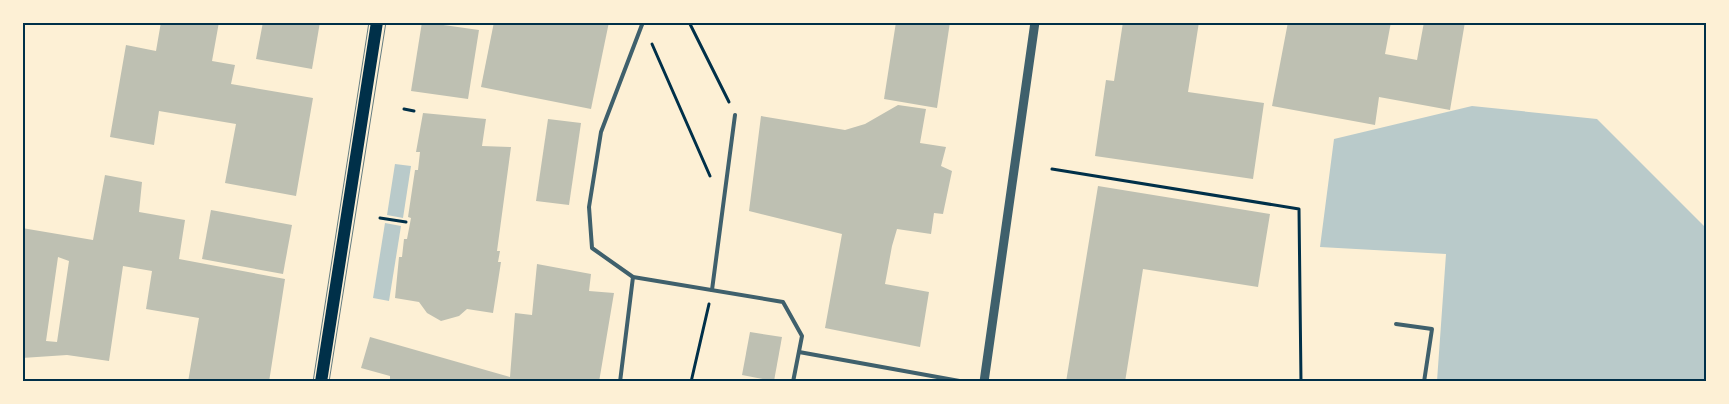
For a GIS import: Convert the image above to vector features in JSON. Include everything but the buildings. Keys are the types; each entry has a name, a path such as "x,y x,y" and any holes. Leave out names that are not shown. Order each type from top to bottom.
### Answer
{"main road":[{"path":"321,382 377,22"}],"street":[{"path":"984,382 1035,22"}],"lane":[{"path":"643,23 602,132 589,207 592,248 633,277 783,302 802,336 793,382"},
{"path":"712,290 735,115"},
{"path":"620,382 633,277"},
{"path":"1396,324 1432,329 1424,382"},
{"path":"799,352 964,382"}],"path":[{"path":"689,22 735,115"},
{"path":"643,23 723,206"},
{"path":"404,109 414,111"},
{"path":"1052,169 1299,209 1301,382"},
{"path":"380,218 406,222"},
{"path":"692,382 712,290"}],"shaded area":[{"path":"1472,106 1597,119 1706,228 1706,381 1437,381 1446,254 1320,247 1334,139"},
{"path":"395,164 411,166 403,218 387,215"},
{"path":"385,223 401,226 389,301 373,298"}],"tram line":[{"path":"313,382 369,22"},
{"path":"329,382 386,22"}]}
